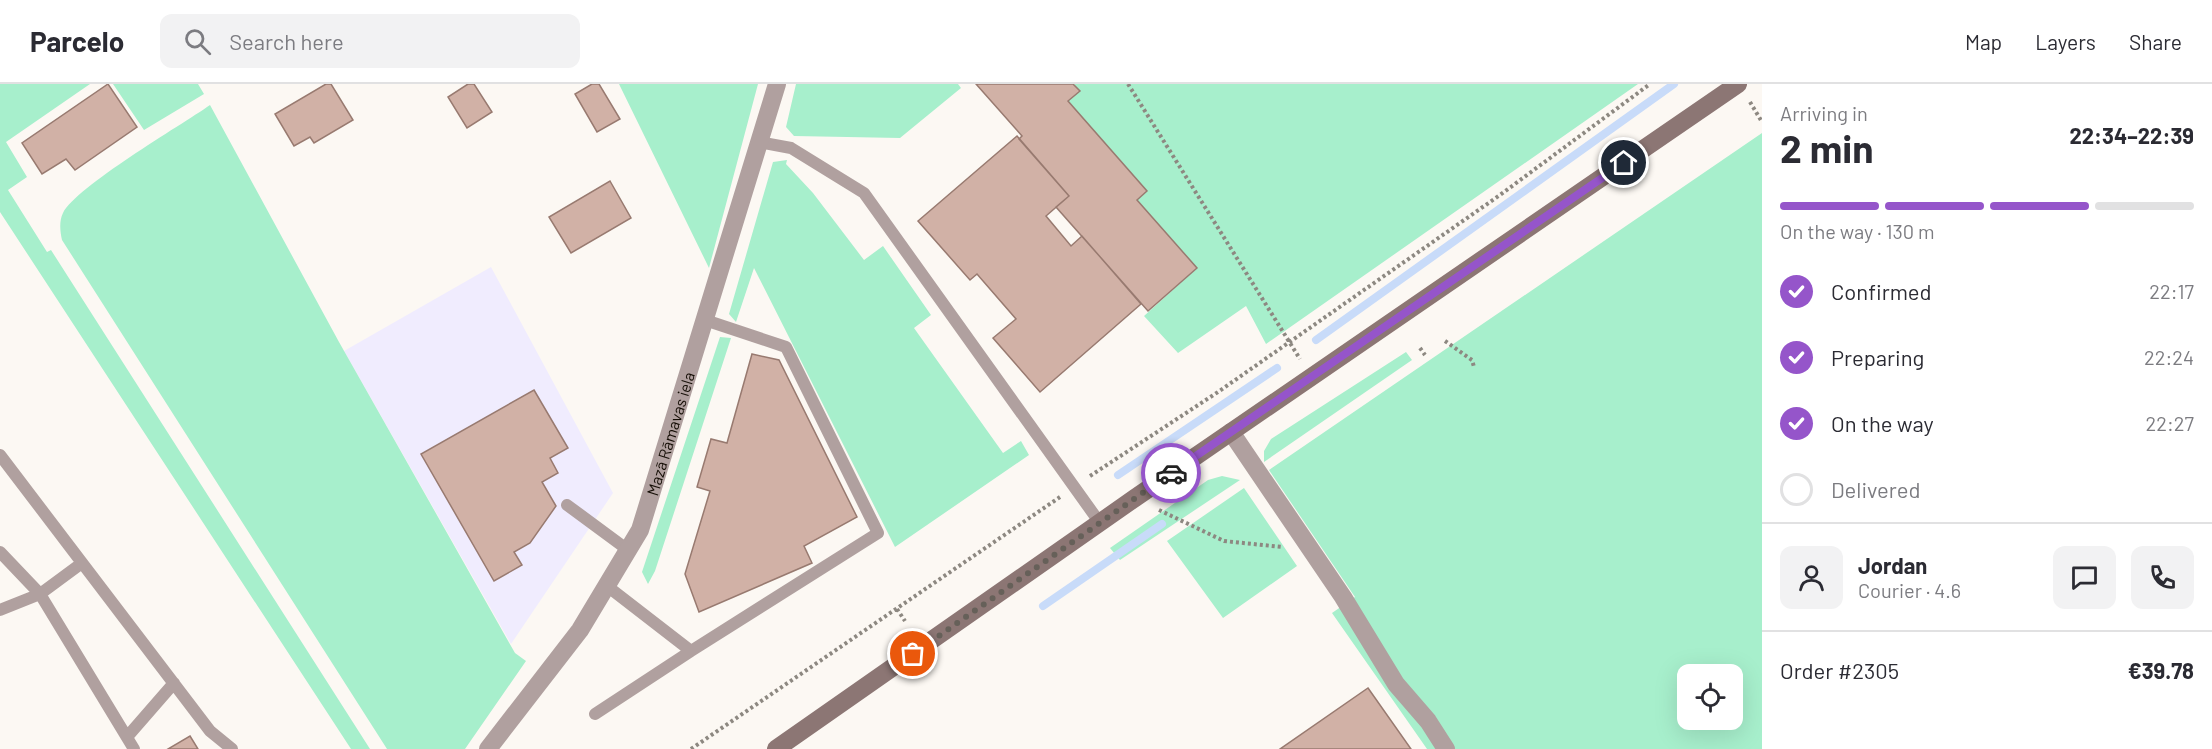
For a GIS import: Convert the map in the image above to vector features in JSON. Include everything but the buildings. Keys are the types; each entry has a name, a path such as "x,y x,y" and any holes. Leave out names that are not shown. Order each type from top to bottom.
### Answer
{"main road":[{"path":"776,749 1135,498 1738,84"}],"street":[{"name":"Mazā Rāmavas iela","path":"488,749 580,630 640,530 777,84"},
{"path":"1231,432 1306,546 1343,597 1396,684 1428,721 1446,749"}],"lane":[{"path":"759,142 791,148 864,193 1100,523"},
{"path":"595,714 690,651 878,534 786,346 705,320"},
{"path":"0,455 210,731 232,749"},
{"path":"567,506 628,550"},
{"path":"0,552 40,594 134,749"},
{"path":"0,610 40,594 82,563"},
{"path":"607,586 690,651"},
{"path":"127,737 174,683"}],"path":[{"path":"1128,84 1312,377"},
{"path":"691,749 1289,342 1500,195 1650,84"},
{"path":"1446,341 1472,360 1474,367"},
{"path":"1420,348 1425,355"},
{"path":"1135,498 1224,542 1257,546 1306,546"},
{"path":"897,609 905,621"}],"shaded area":[{"path":"491,267 613,493 511,644 344,351"}],"green space":[{"path":"0,84 90,84 6,142 27,177 8,190 47,252 51,250 370,749 351,749 0,212"},
{"path":"113,84 198,84 204,94 144,130"},
{"path":"619,84 758,84 709,268"},
{"path":"796,84 958,84 961,88 900,138 794,136 786,127"},
{"path":"1074,84 1638,84 1266,344 1246,306 1178,353 1144,316 1197,268 1137,200 1147,191 1068,101 1079,91"},
{"path":"210,105 339,342 515,653 526,661 465,749 387,749 62,240 61,219 72,201 108,172"},
{"path":"1762,133 1762,749 1427,749 1332,613 1355,597 1269,470"},
{"path":"787,160 786,164 813,193 864,260 883,246 931,315 914,328 1003,453 1021,441 1029,455 895,547 754,268 736,322 729,314 773,162"},
{"path":"720,337 731,338 655,571 648,584 642,572"},
{"path":"1406,352 1412,360 1264,462 1264,451 1271,439"},
{"path":"1222,476 1240,480 1120,560 1110,548 1208,480"},
{"path":"1244,488 1297,566 1223,618 1167,541"}],"waterway":[{"path":"1316,340 1674,84"},
{"path":"1118,475 1277,368"},
{"path":"1043,606 1162,524"}],"way so far":[{"path":"913,654 1171,473"}],"route":[{"path":"1171,473 1624,163"}]}
